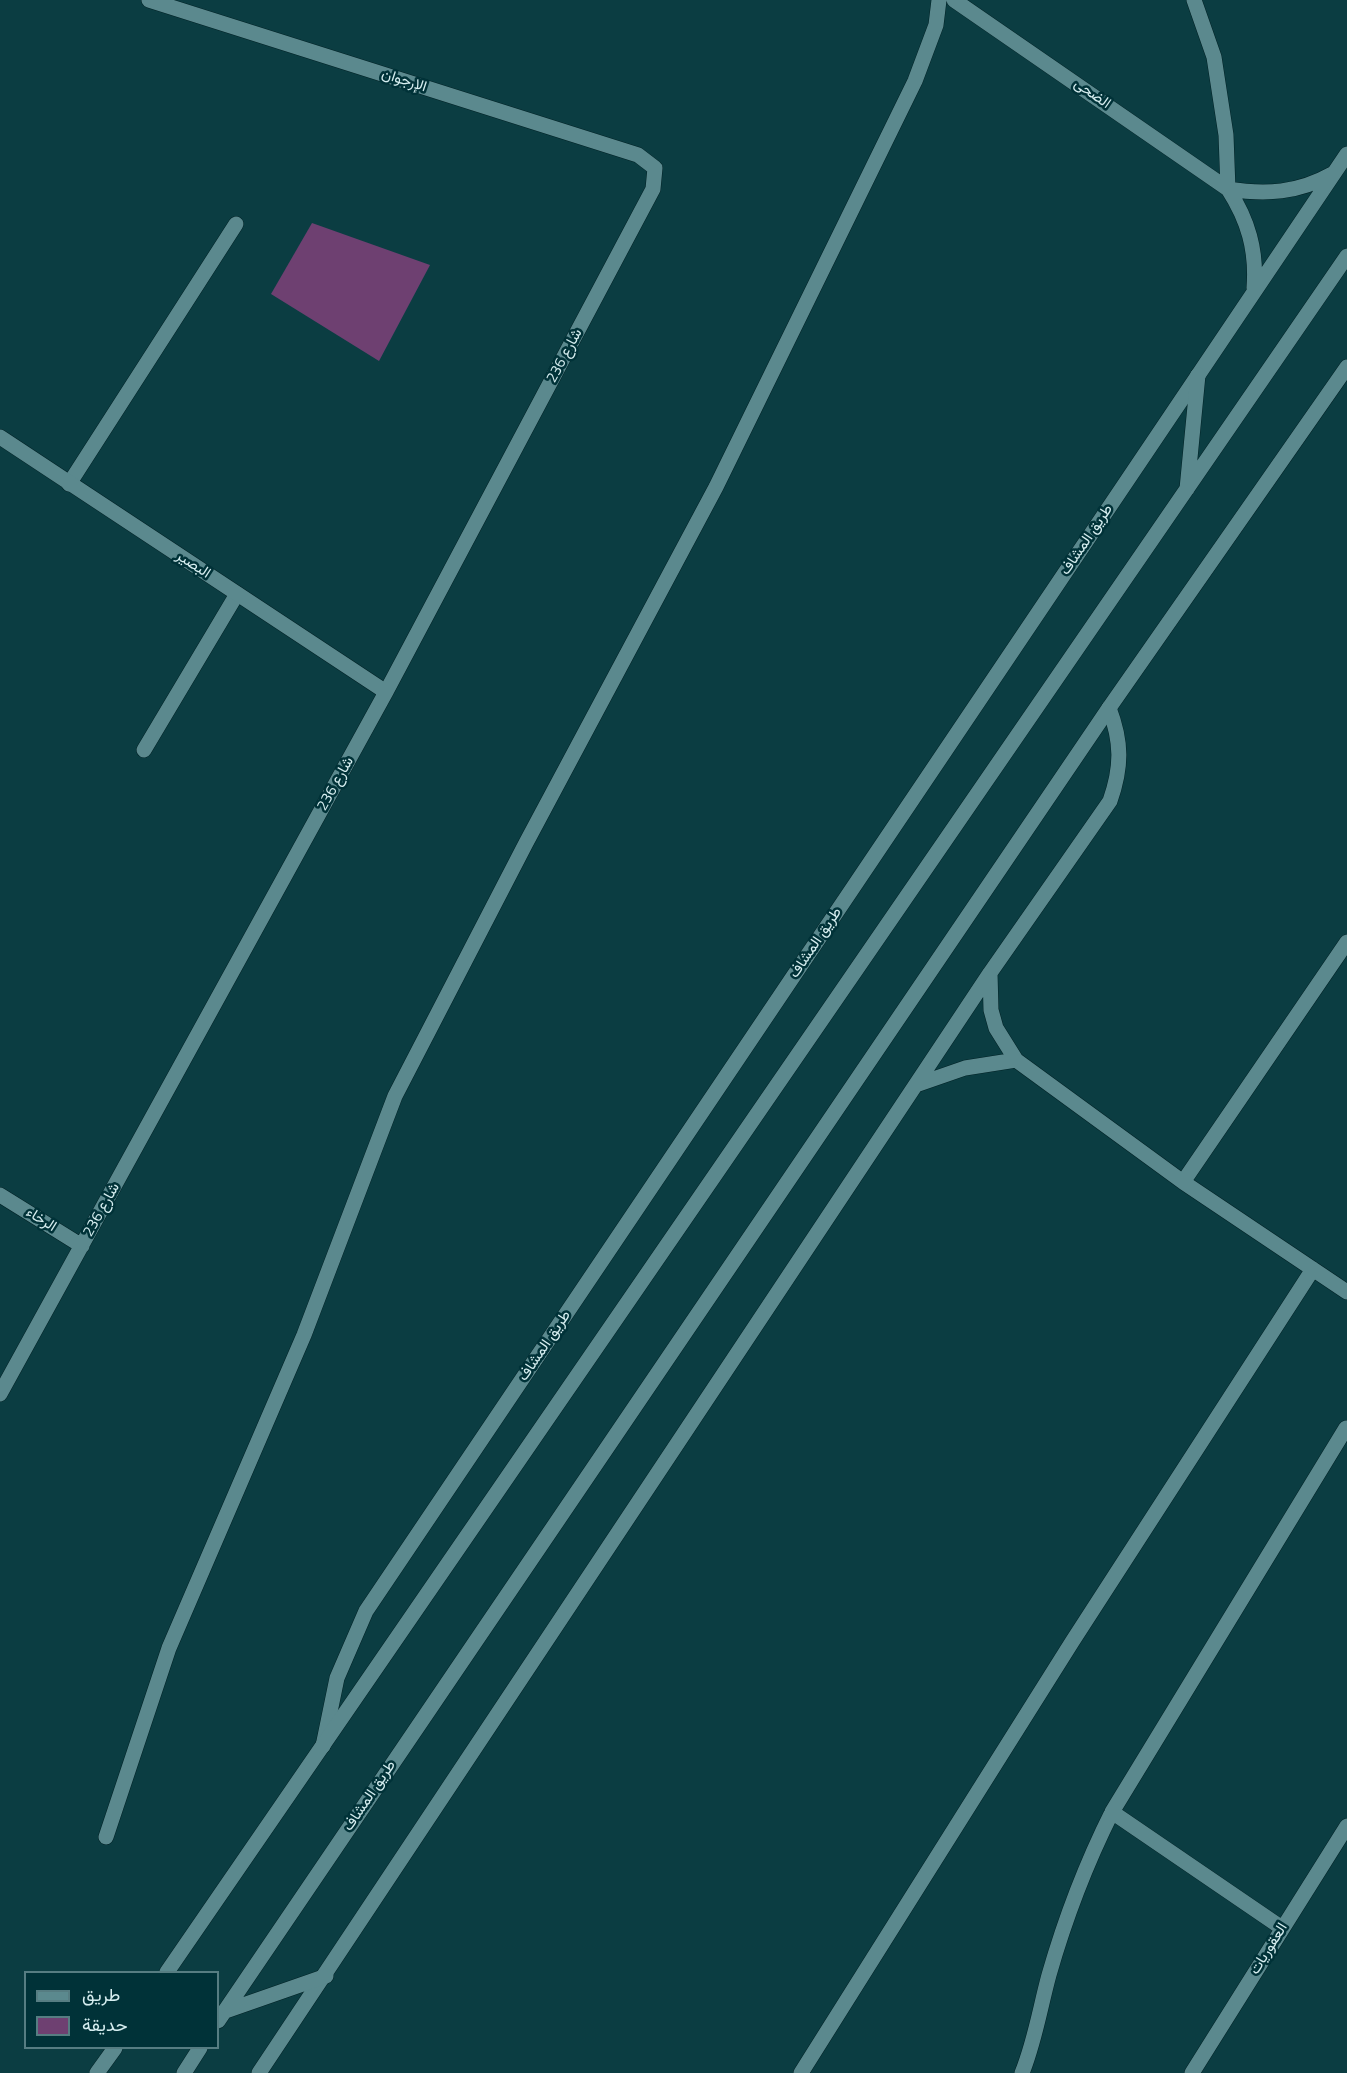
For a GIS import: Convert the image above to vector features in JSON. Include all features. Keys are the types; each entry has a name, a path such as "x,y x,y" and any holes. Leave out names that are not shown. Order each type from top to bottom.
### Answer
{"street":[{"name":"الإرجوان","path":"149,0 638,155 654,168"},
{"path":"106,1837 169,1648 304,1335 395,1096 526,843 716,487 915,81 936,25 939,0"},
{"name":"الضحى","path":"954,0 1228,189 1244,213 1252,239 1256,267 1254,290"},
{"path":"1194,0 1214,57 1226,135 1228,189"},
{"name":"طريق المشاف","path":"323,1749 337,1678 366,1611 1347,154"},
{"name":"شارع 236","path":"0,1394 386,692 653,189 654,168"},
{"name":"الضحى","path":"1228,189 1273,193 1315,183 1334,174"},
{"path":"69,484 236,224"},
{"name":"طريق المشاف","path":"168,1971 323,1749 1347,256"},
{"name":"طريق المشاف","path":"220,2016 1109,708 1347,367"},
{"path":"1187,491 1198,375"},
{"name":"البصير","path":"0,437 386,692"},
{"path":"144,750 237,594"},
{"path":"259,2073 326,1976 990,973 1110,801 1118,779 1121,754 1118,730 1109,708"},
{"path":"1183,1182 1347,942"},
{"path":"990,973 991,1010 996,1028 1016,1060 1183,1182 1347,1292"},
{"path":"916,1084 965,1068 1016,1060"},
{"name":"الرخاء","path":"0,1195 82,1246"},
{"path":"801,2073 1072,1642 1188,1466 1312,1269"},
{"path":"1022,2073 1039,2023 1065,1924 1092,1852 1112,1812 1346,1428"},
{"path":"1112,1812 1282,1928"},
{"name":"العقوريات","path":"1192,2073 1347,1826"},
{"path":"220,2016 326,1976"},
{"path":"97,2073 114,2049"},
{"path":"184,2073 199,2049"}],"green space":[{"path":"312,223 430,265 379,361 271,294"}]}
